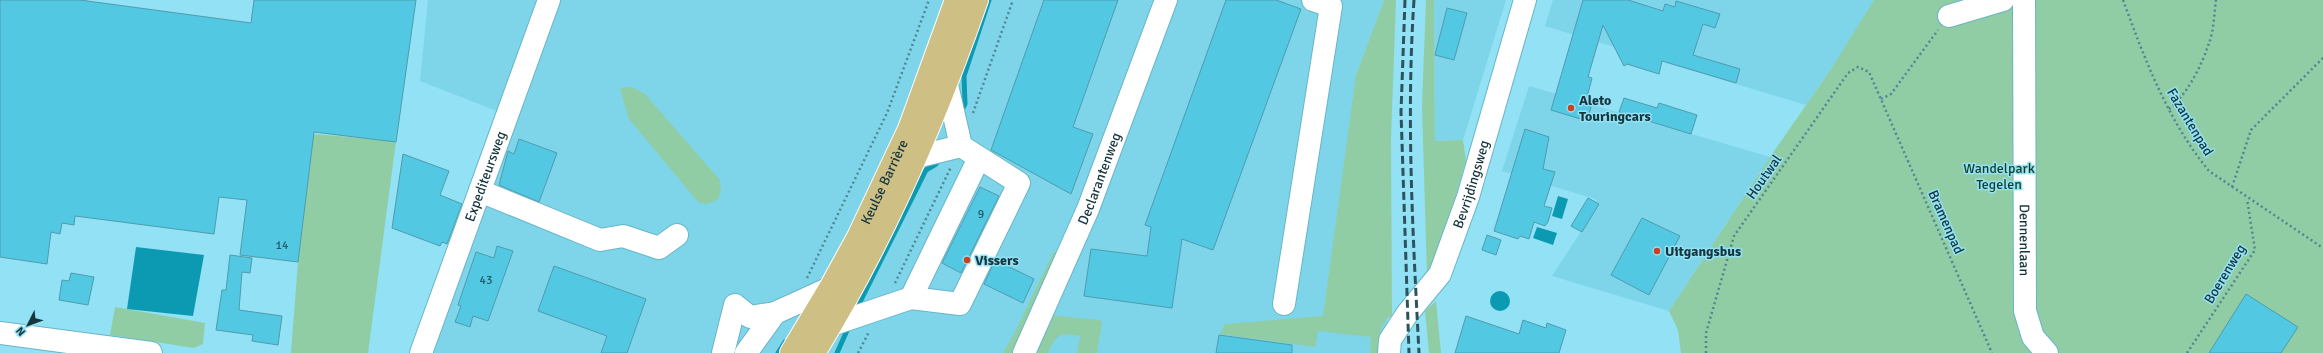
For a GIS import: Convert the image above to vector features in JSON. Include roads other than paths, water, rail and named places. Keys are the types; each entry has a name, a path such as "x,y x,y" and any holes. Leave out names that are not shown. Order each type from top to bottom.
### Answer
{"main road":[{"name":"Keulse Barrière","path":"791,353 830,288 858,237 909,129 956,0"},
{"name":"Keulse Barrière","path":"814,353 868,261 916,158 947,85 977,0"}],"street":[{"name":"Expediteursweg","path":"421,353 549,0"},
{"name":"Declarantenweg","path":"1024,353 1088,209 1166,0"},
{"path":"1284,304 1331,6 1313,0"},
{"name":"Bevrijdingsweg","path":"1389,353 1390,340 1407,314 1440,274 1468,197 1525,0"},
{"path":"1949,16 2003,0"},
{"name":"Dennenlaan","path":"2024,0 2025,311 2033,337 2047,353"},
{"path":"831,325 911,298 960,304 1019,183 961,146 947,85"},
{"path":"916,158 961,146"},
{"path":"911,298 979,158"},
{"path":"480,191 600,240 623,236 659,248 677,235"},
{"path":"723,353 734,305 750,317 784,310 830,288"},
{"path":"746,353 784,310"},
{"path":"0,333 114,351 151,353"}],"waterway":[{"path":"960,114 965,104 964,76 989,0"},
{"path":"856,310 926,170 936,164 939,159"},
{"path":"837,353 849,326"},
{"path":"778,353 785,342"}],"railway":[{"path":"1405,0 1401,112 1409,353"},
{"path":"1414,0 1410,133 1419,353"}],"place":[{"name":"Aleto Touringcars","path":"1571,108"},
{"name":"Uitgangsbus","path":"1657,251"},
{"name":"Vissers","path":"967,260"}],"park label":[{"name":"Wandelpark Tegelen","path":"1999,176"}]}
